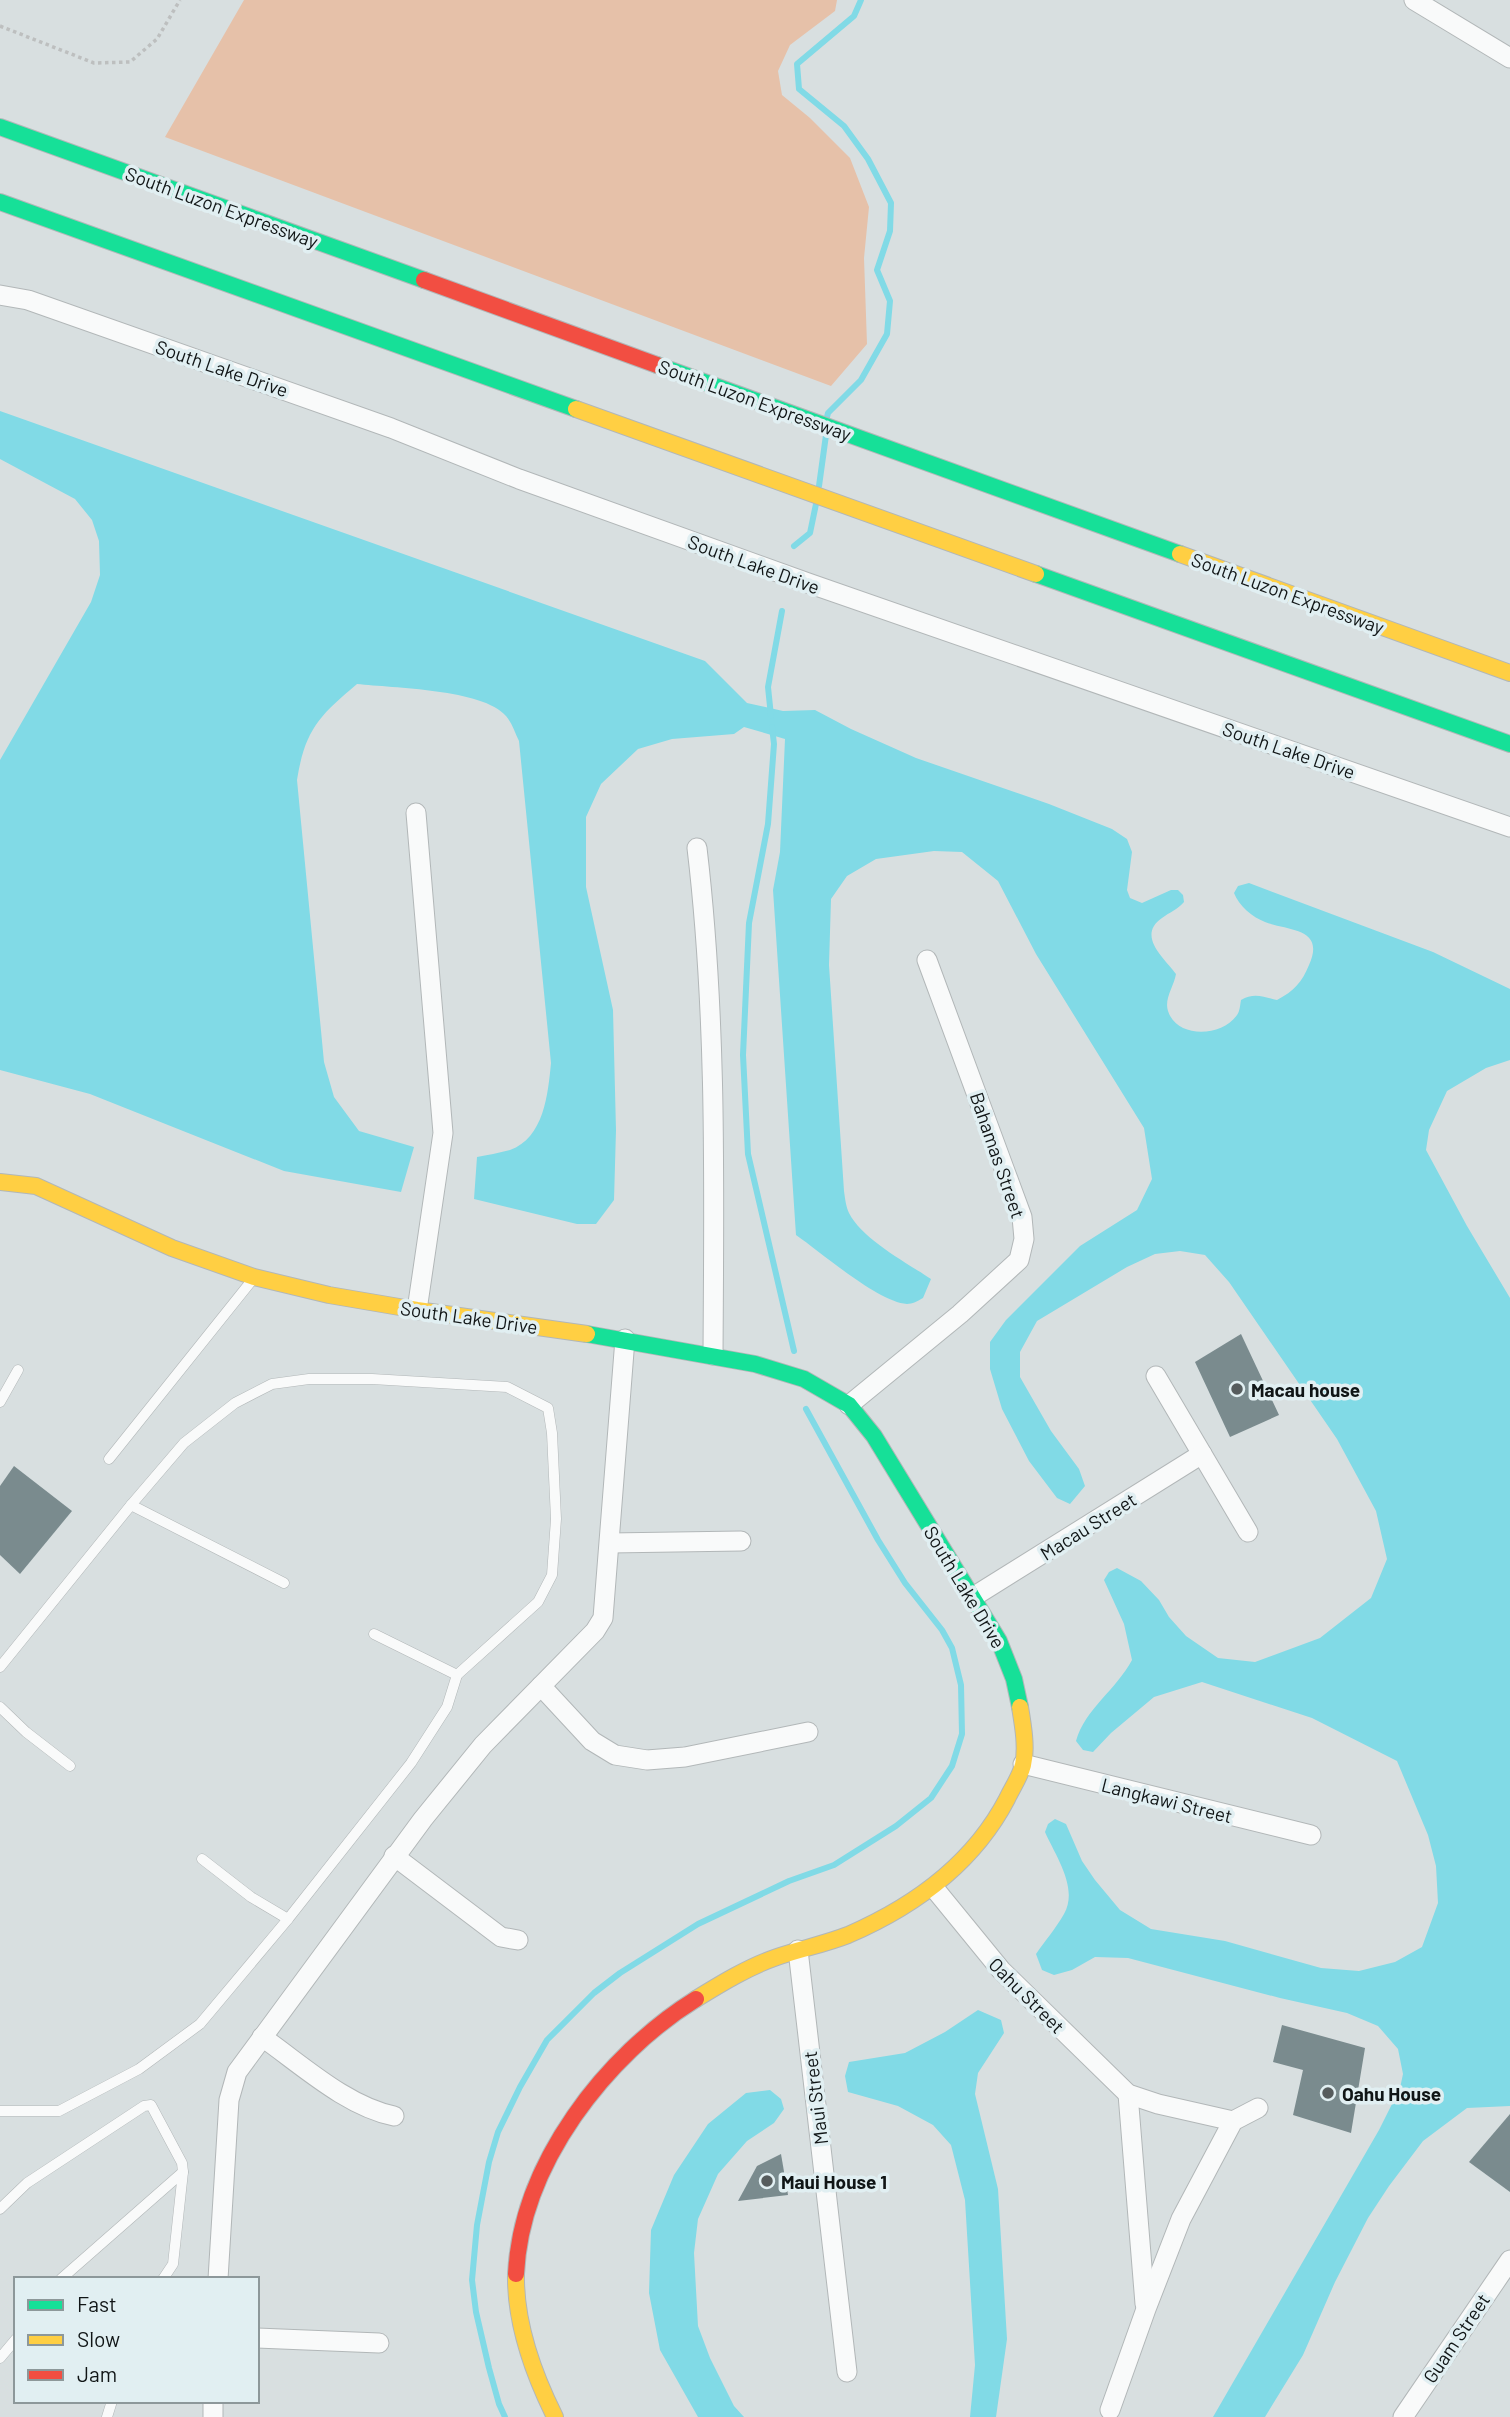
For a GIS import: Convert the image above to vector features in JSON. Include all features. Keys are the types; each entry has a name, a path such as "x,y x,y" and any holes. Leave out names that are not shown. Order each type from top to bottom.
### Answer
{"main road":[{"name":"South Luzon Expressway","path":"0,127 1510,673"},
{"path":"0,202 1510,744"},
{"name":"South Lake Drive","path":"0,1182 36,1186 172,1248 254,1277 329,1295 417,1310 625,1339 713,1355 804,1379 849,1405 874,1436 999,1641 1013,1672 1022,1711 1023,1764 1000,1816 976,1849 934,1888 888,1914 845,1936 758,1964 709,1991 662,2022 629,2049 597,2082 562,2134 540,2176 519,2236 516,2282 532,2368 555,2417"}],"street":[{"path":"1413,0 1510,58"},
{"name":"South Lake Drive","path":"0,295 28,300 391,428 519,479 808,583 1510,827"},
{"path":"416,813 443,1133 417,1310"},
{"path":"697,848 706,919 712,1111 713,1355"},
{"name":"Bahamas Street","path":"849,1405 960,1314 1019,1260 1024,1239 1022,1217 928,960"},
{"path":"218,2277 231,2088 237,2072 394,1856 483,1745 595,1631 603,1618 625,1339"},
{"path":"1156,1376 1248,1532"},
{"name":"Macau Street","path":"973,1597 1202,1454"},
{"path":"610,1543 741,1541"},
{"path":"541,1686 592,1741 615,1755 646,1760 685,1757 808,1732"},
{"name":"Langkawi Street","path":"1023,1764 1311,1835"},
{"path":"394,1856 501,1937 517,1940"},
{"name":"Oahu Street","path":"934,1888 1001,1970 1128,2094"},
{"name":"Maui Street","path":"799,1950 847,2372"},
{"path":"262,2037 352,2101 375,2112 394,2116"},
{"path":"1146,2309 1128,2094 1158,2104 1233,2121"},
{"path":"1110,2410 1181,2219 1233,2121 1258,2108"},
{"name":"Guam Street","path":"1403,2417 1510,2260"},
{"path":"259,2337 379,2343"}],"lane":[{"path":"109,1459 254,1277"},
{"path":"0,1402 18,1370"},
{"path":"0,1667 184,1443 235,1404 272,1384 309,1379 372,1379 507,1387 548,1408 552,1433 556,1519 552,1575 538,1602 457,1675 447,1707 411,1763 201,2024 139,2068 59,2111 0,2111"},
{"path":"131,1505 284,1583"},
{"path":"374,1634 457,1675"},
{"path":"0,1707 26,1732 70,1766"},
{"path":"202,1859 251,1898 288,1919"},
{"path":"0,2209 27,2183 144,2106 150,2105 182,2163 183,2172 173,2264 164,2277"},
{"path":"63,2277 183,2172"}],"path":[{"path":"0,26 94,63 130,62 158,39 180,0"}],"shaded area":[{"path":"244,0 837,0 835,11 790,45 778,71 782,95 810,118 850,158 869,207 864,258 867,344 831,386 165,137"}],"water":[{"path":"0,411 705,661 747,703 783,711 815,710 916,758 1112,829 1127,839 1132,852 1127,890 1130,898 1142,903 1171,890 1178,890 1183,895 1184,902 1162,918 1152,932 1155,947 1176,974 1167,1006 1173,1020 1180,1027 1200,1032 1221,1028 1237,1015 1241,1000 1259,996 1277,1000 1297,986 1309,965 1313,953 1308,937 1260,920 1246,911 1239,902 1234,893 1238,886 1249,883 1433,952 1510,989 1510,1060 1486,1068 1447,1091 1429,1130 1426,1150 1510,1298 1510,2106 1467,2108 1423,2141 1368,2218 1335,2282 1303,2355 1265,2417 1213,2417 1379,2130 1400,2088 1403,2074 1398,2049 1378,2026 1347,2013 1128,1958 1095,1957 1072,1970 1054,1975 1042,1970 1036,1954 1064,1914 1069,1893 1064,1872 1045,1832 1048,1824 1055,1819 1066,1824 1082,1861 1095,1880 1120,1910 1151,1929 1225,1941 1321,1968 1359,1971 1395,1962 1422,1947 1438,1903 1436,1866 1428,1835 1397,1761 1312,1718 1202,1682 1154,1697 1093,1752 1083,1750 1076,1741 1086,1719 1132,1660 1124,1624 1104,1580 1109,1572 1117,1568 1141,1581 1186,1636 1218,1658 1255,1662 1320,1638 1371,1598 1387,1559 1376,1511 1337,1439 1229,1282 1205,1255 1180,1251 1155,1254 1127,1267 1037,1321 1020,1352 1020,1377 1051,1431 1079,1469 1085,1486 1070,1504 1057,1498 1029,1461 1002,1409 990,1369 990,1342 1006,1320 1080,1246 1137,1210 1152,1179 1144,1128 1036,954 998,881 962,852 934,851 876,859 847,876 831,899 829,965 846,1202 855,1223 864,1232 886,1250 931,1279 923,1298 909,1304 895,1301 866,1286 796,1235 773,890 780,852 785,739 744,727 734,734 672,739 638,749 601,784 586,817 586,887 613,1010 616,1130 614,1200 596,1224 577,1224 474,1199 477,1157 510,1150 530,1136 537,1125 546,1101 551,1063 519,741 506,716 478,700 436,691 357,684 323,715 309,736 297,780 324,1062 334,1097 359,1131 414,1147 401,1192 284,1171 90,1094 0,1070 0,760 91,602 100,575 99,541 92,520 75,499 0,459"},
{"path":"978,2010 1001,2020 1004,2033 978,2073 975,2094 998,2189 1007,2339 996,2417 970,2417 975,2365 965,2200 951,2145 933,2125 898,2106 848,2092 845,2076 849,2062 905,2053 945,2032"},
{"path":"770,2090 781,2099 784,2109 774,2123 747,2141 718,2174 698,2219 694,2253 698,2326 710,2358 734,2406 744,2417 698,2417 660,2350 649,2293 651,2230 674,2175 708,2124 746,2093"}],"building":[{"name":"Macau house","path":"1241,1334 1279,1415 1230,1437 1195,1362"},
{"path":"14,1466 72,1511 20,1574 0,1555 0,1486"},
{"name":"Oahu House","path":"1282,2025 1365,2048 1351,2133 1293,2115 1303,2070 1273,2062"},
{"path":"1510,2114 1510,2192 1469,2162"},
{"name":"Maui House 1","path":"781,2154 788,2195 738,2201 757,2166"}],"waterway":[{"path":"827,417 861,380 887,334 890,301 877,270 890,231 891,203 868,159 844,126 799,89 797,64 854,16 861,0"},
{"path":"819,486 826,435"},
{"path":"794,546 810,533 816,504"},
{"path":"771,716 768,687 782,611"},
{"path":"772,727 774,744 768,824 749,923 743,1055 748,1154 794,1351"},
{"path":"505,2417 489,2368 476,2312 472,2280 477,2225 489,2162 498,2132 547,2040 594,1993 620,1973 698,1924 789,1881 834,1865 896,1826 931,1798 952,1766 962,1734 961,1685 952,1648 878,1540 806,1409"}],"traffic: fast":[{"path":"0,127 424,280"},
{"path":"0,202 576,409"},
{"path":"657,365 1180,554"},
{"path":"1036,574 1510,744"},
{"path":"587,1334 755,1364 804,1379 849,1405 874,1436 999,1641 1014,1679 1020,1707"}],"traffic: slow":[{"path":"576,409 1036,574"},
{"path":"1180,554 1510,673"},
{"path":"0,1182 36,1186 172,1248 254,1277 329,1295 587,1334"},
{"path":"696,1999 766,1961 848,1935 873,1923 919,1896 959,1863 993,1822 1022,1769 1025,1744 1020,1707"},
{"path":"516,2274 522,2330 539,2383 555,2417"}],"traffic: jam":[{"path":"424,280 657,365"},
{"path":"516,2274 521,2233 534,2192 551,2153 574,2116 631,2050 663,2022 696,1999"}],"place":[{"name":"Macau house","path":"1237,1389"},
{"name":"Oahu House","path":"1328,2093"},
{"name":"Maui House 1","path":"767,2181"}]}
